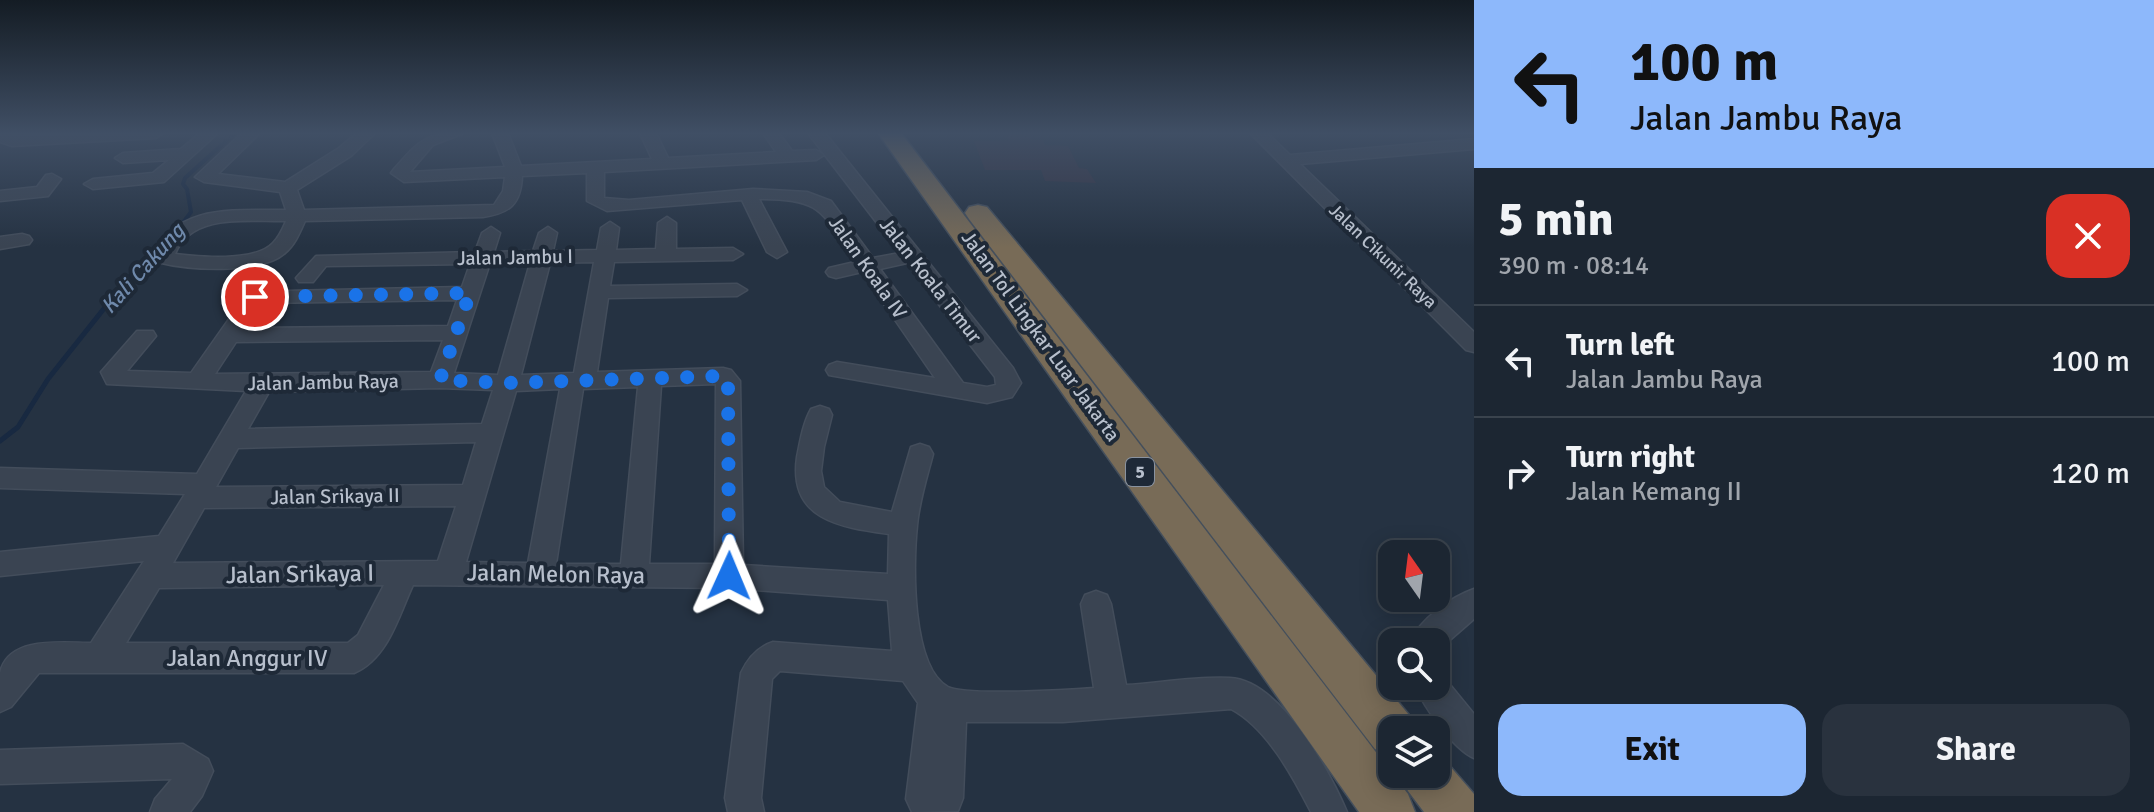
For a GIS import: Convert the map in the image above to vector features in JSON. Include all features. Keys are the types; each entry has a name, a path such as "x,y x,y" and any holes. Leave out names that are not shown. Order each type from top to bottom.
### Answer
{"highway":[{"name":"Jalan Tol Lingkar Luar Jakarta","path":"917,171 1390,812"},
{"name":"Jalan Tol Lingkar Luar Jakarta","path":"942,171 1379,716"},
{"path":"1436,788 1456,812"}],"street":[{"path":"93,184 158,178 166,171"},
{"path":"211,171 204,177 288,188 315,171"},
{"path":"402,171 400,173 404,177 502,171"},
{"path":"288,188 297,218 280,249 270,255 258,259 179,262 164,258 166,250 190,224 203,218 297,218 500,209 510,196 515,171"},
{"name":"Jalan Koala IV","path":"596,171 594,195 596,201 607,206 748,195 803,195 815,198 825,205 957,392"},
{"name":"Jalan Koala Timur","path":"846,171 1009,383 1004,391 987,395 957,392"},
{"name":"Jalan Cikunir Raya","path":"1296,171 1474,344"},
{"path":"0,196 42,192 52,179"},
{"path":"748,195 777,252"},
{"path":"666,254 667,223"},
{"path":"540,576 578,381 600,292 610,228"},
{"path":"440,380 491,233"},
{"path":"449,572 507,383 548,233"},
{"path":"0,243 22,240"},
{"name":"Jalan Jambu I","path":"306,278 318,262 346,260 733,254"},
{"path":"836,272 912,256"},
{"path":"325,294 346,260"},
{"path":"600,292 737,290"},
{"path":"198,381 255,297 470,293"},
{"path":"229,335 456,333"},
{"name":"Jalan Jambu Raya","path":"145,336 118,364 113,372 115,378 262,384 440,380 507,383 723,376 728,381 729,576"},
{"path":"837,370 957,392"},
{"path":"634,574 650,379"},
{"path":"99,659 151,576 262,384"},
{"path":"820,415 808,453 809,484 816,501 832,513 903,525"},
{"path":"229,439 492,433"},
{"path":"920,454 903,525 902,588 906,644 912,667 921,684 942,701 1063,706 1233,693 1246,699 1266,717 1319,790 1329,812"},
{"name":"Jalan Srikaya II","path":"0,478 200,491 474,495"},
{"path":"0,564 168,547"},
{"name":"Jalan Anggur IV","path":"0,696 26,662 39,658 354,658 369,645 405,572"},
{"name":"Jalan Melon Raya","path":"449,572 540,576 729,576 902,588"},
{"name":"Jalan Srikaya I","path":"151,576 449,572"},
{"path":"1440,628 1474,602"},
{"path":"1096,604 1113,703"},
{"path":"746,812 743,798 757,673 773,656 912,667"},
{"path":"1442,700 1474,741"},
{"path":"0,767 183,761 196,771 168,812"}],"shaded area":[{"path":"1041,171 1088,171 1096,183 1045,181"}],"waterway":[{"name":"Kali Cakung","path":"179,228 191,212 187,189 183,184 193,171"},
{"name":"Kali Cakung","path":"109,303 139,265 160,251"},
{"name":"Kali Cakung","path":"0,441 18,427 48,379 110,301"}],"route":[{"path":"255,297 470,293 440,380 507,383 723,376 728,381 729,576"}]}
